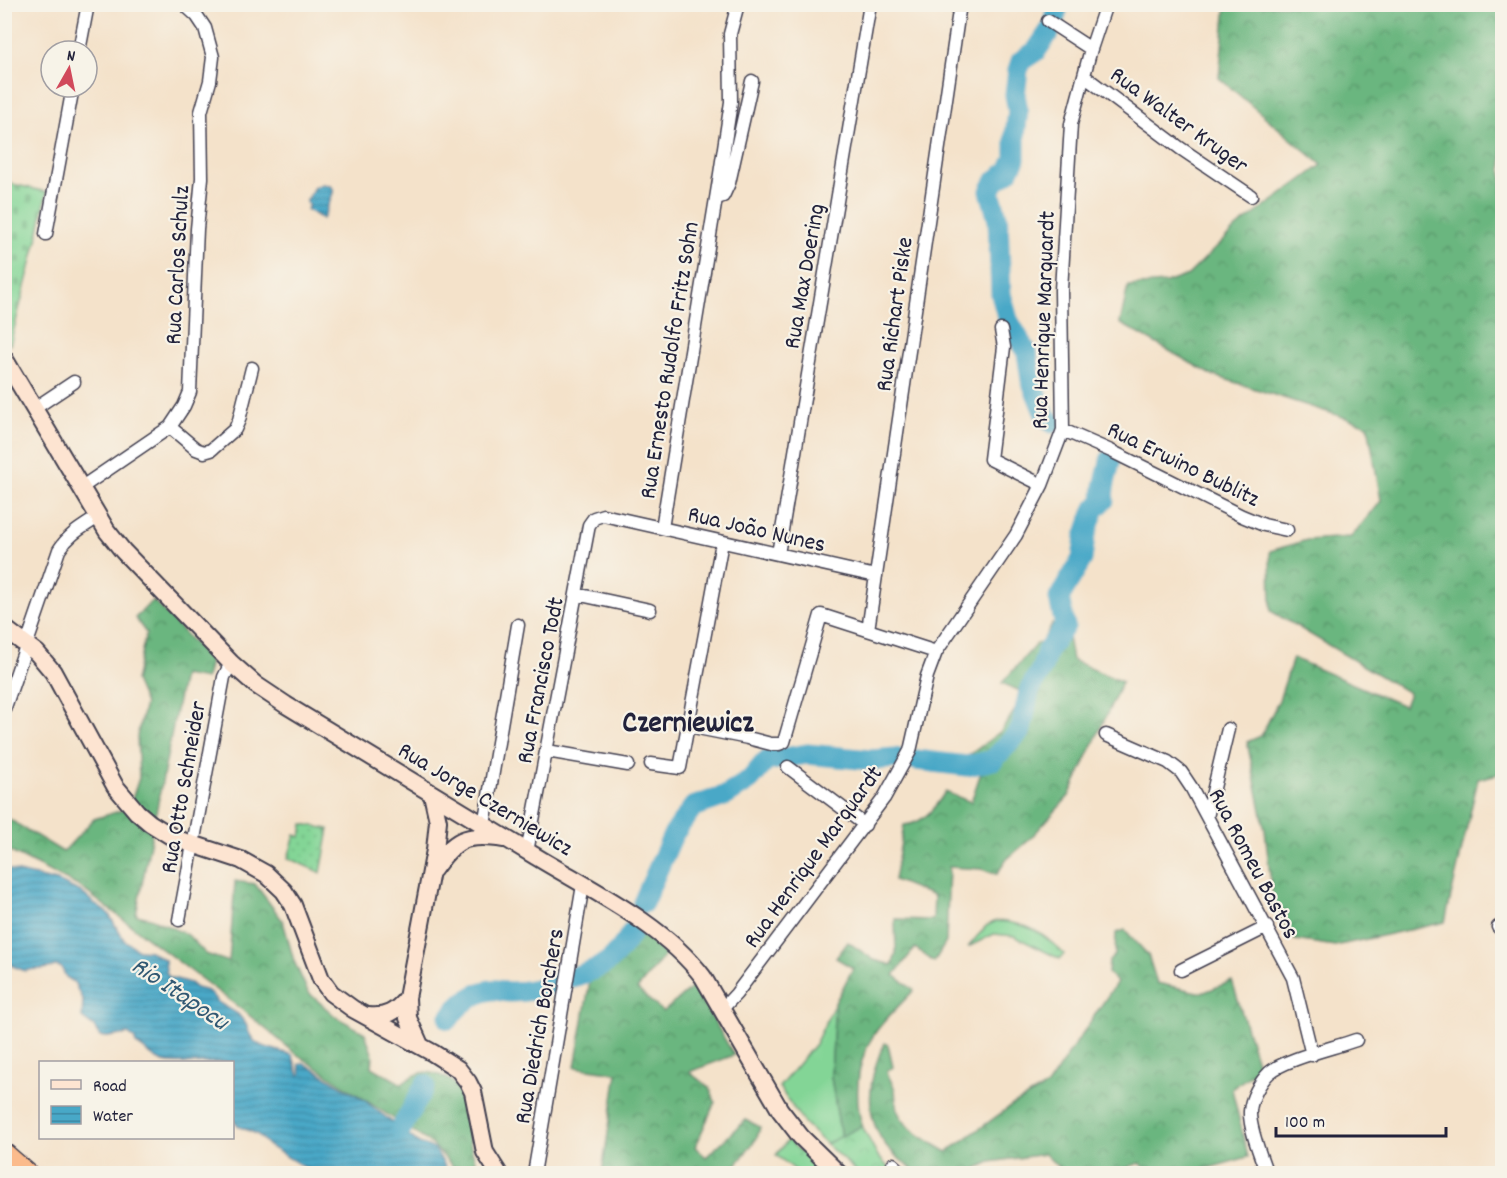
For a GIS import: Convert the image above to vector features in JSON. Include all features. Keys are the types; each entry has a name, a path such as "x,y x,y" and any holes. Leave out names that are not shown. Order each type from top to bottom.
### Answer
{"highway":[{"path":"4,1154 27,1173"}],"main road":[{"name":"Rua Jorge Czerniewicz","path":"4,358 107,531 123,551 231,663 256,686 583,885 675,946 702,977 780,1110 801,1137 838,1173"},
{"path":"4,628 26,643 42,658 60,682 121,795 150,823 174,838 250,864 266,874 288,897 297,913 321,979 338,998 458,1069 468,1082 477,1103 485,1152 499,1173"},
{"path":"420,1045 408,1018 407,998 432,871 438,821 432,794"},
{"path":"432,871 452,845 461,840 483,837 507,839"},
{"path":"364,1015 378,1017 393,1013 407,998"}],"street":[{"path":"81,39 88,4"},
{"name":"Rua Carlos Schulz","path":"82,487 170,427 190,392 197,229 202,178 200,119 210,81 213,57 205,28 197,16 184,4"},
{"name":"Rua Ernesto Rudolfo Fritz Sohn","path":"662,528 731,102 730,34 738,4"},
{"name":"Rua Max Doering","path":"778,554 870,4"},
{"name":"Rua Richart Piske","path":"868,630 960,4"},
{"name":"Rua Henrique Marquardt","path":"722,1009 736,994 884,798 910,751 927,676 936,652 1016,536 1042,485 1063,430 1061,290 1071,124 1091,48 1106,4"},
{"path":"1048,21 1091,48"},
{"name":"Rua Walter Kruger","path":"1084,76 1180,148 1251,196"},
{"name":"Rua Ernesto Rudolfo Fritz Sohn","path":"717,198 723,196 729,183 752,81"},
{"path":"46,234 71,99"},
{"path":"1001,330 1004,347 990,459 1042,485"},
{"path":"170,427 196,449 204,452 211,450 235,429 252,368"},
{"path":"35,408 74,382"},
{"name":"Rua Erwino Bublitz","path":"1063,430 1111,451 1242,516 1264,525 1287,530"},
{"name":"Rua João Nunes","path":"594,518 603,515 876,576"},
{"path":"4,710 59,550 74,532 98,517"},
{"name":"Rua Francisco Todt","path":"527,852 589,525 594,518"},
{"path":"651,764 680,768 722,542"},
{"path":"576,594 650,610"},
{"path":"688,726 779,744 784,742 821,615 936,652"},
{"path":"484,825 518,625"},
{"name":"Rua Otto Schneider","path":"179,920 224,677 231,663"},
{"path":"1207,817 1227,729"},
{"name":"Rua Romeu Bastos","path":"1106,735 1168,762 1181,772 1293,978 1312,1055"},
{"path":"547,751 628,765"},
{"path":"788,767 865,825"},
{"name":"Rua Diedrich Borchers","path":"534,1173 583,885"},
{"path":"1181,970 1267,927"},
{"path":"1267,1173 1255,1140 1250,1111 1257,1089 1269,1073 1284,1065 1356,1040"},
{"path":"893,1164 904,1173"}],"green space":[{"path":"1226,5 1502,5 1502,773 1478,779 1445,922 1335,946 1295,940 1273,903 1265,830 1247,742 1261,736 1279,700 1293,658 1404,706 1409,693 1271,611 1270,551 1307,540 1351,537 1381,501 1368,425 1212,375 1120,323 1128,286 1166,283 1188,275 1237,227 1322,165 1219,78"},
{"path":"4,182 47,192 10,345 4,340"},
{"path":"153,600 210,660 206,679 183,675 136,915 150,918 188,935 206,954 229,962 235,881 255,884 283,921 294,961 308,992 336,1017 365,1033 373,1056 372,1067 402,1084 413,1076 426,1072 442,1076 457,1086 466,1108 472,1152 483,1173 459,1173 433,1145 295,1053 245,1012 80,887 5,849 4,816 63,852 94,819 129,808 139,778 137,736 145,704 135,681 146,633 135,618"},
{"path":"1052,624 1067,631 1072,660 1122,682 1069,796 1028,841 1006,860 997,874 981,869 949,867 946,942 934,962 915,948 894,975 914,990 882,1024 867,1047 859,1073 858,1086 862,1126 841,1137 831,1077 835,1003 853,968 836,958 848,942 874,960 892,965 896,954 895,919 933,920 934,896 894,880 904,825 923,818 933,809 945,792 971,802 981,772 970,767 918,762 920,756 954,761 964,759 1001,731 1015,710 1020,691 1002,683 1037,643 1041,644"},
{"path":"303,824 329,829 321,873 288,858 295,835 301,837"},
{"path":"996,921 1026,926 1048,939 1064,954 1060,959 1014,936 994,934 968,947 986,926"},
{"path":"627,927 650,940 666,954 637,989 663,1012 694,986 734,1055 689,1072 710,1088 715,1102 695,1147 706,1157 746,1120 760,1127 757,1138 730,1173 602,1173 617,1073 575,1067 590,980 576,977 579,965 597,961 609,954"},
{"path":"1125,930 1148,955 1157,983 1202,993 1232,981 1259,1068 1232,1089 1248,1157 1191,1173 1150,1173 1140,1163 1110,1173 1064,1173 1045,1154 990,1162 967,1173 917,1174 889,1149 880,1137 875,1124 870,1097 875,1069 885,1043 888,1045 893,1067 887,1072 895,1090 896,1106 900,1116 911,1129 947,1152 1014,1104 1047,1086 1117,982 1108,973 1109,961 1115,955 1116,933"},
{"path":"835,1003 831,1077 841,1137 826,1144 803,1122 779,1087 815,1044"},
{"path":"862,1126 878,1156 893,1173 858,1173 826,1144"},
{"path":"788,1140 822,1172 799,1173 776,1155"}],"water":[{"path":"323,184 331,186 334,190 323,219 307,210 309,204 306,202 314,187"},
{"name":"Rio Itapocu","path":"5,869 57,881 81,892 108,913 124,940 139,950 150,951 165,960 169,977 208,991 219,1003 238,1014 255,1042 292,1055 299,1075 301,1074 299,1064 304,1063 364,1100 419,1143 435,1149 449,1173 314,1173 269,1146 257,1134 240,1127 234,1121 234,1061 160,1061 136,1044 134,1038 128,1034 100,1036 94,1027 82,1018 83,1001 74,982 66,977 61,967 25,971 5,963"}],"waterway":[{"path":"1055,17 1059,4"},
{"path":"1053,26 1036,51 1021,61 1015,95 1018,110 1015,159 1009,171 996,180 990,191 998,220 1001,294 1008,320 1027,353 1031,380 1046,417 1053,423"},
{"path":"916,760 967,766 993,760 1021,730 1029,691 1042,668 1047,651 1065,626 1059,598 1082,559 1085,537 1094,510 1104,500 1110,460"},
{"path":"643,903 673,835 693,807 727,795 750,780 766,761 807,754 871,760 896,758"},
{"path":"573,977 608,962 620,950 632,932"},
{"path":"449,1019 461,1005 485,991 528,991 557,982"},
{"path":"401,1129 425,1085"}],"district":[{"name":"Czerniewicz","path":"688,721"}]}
